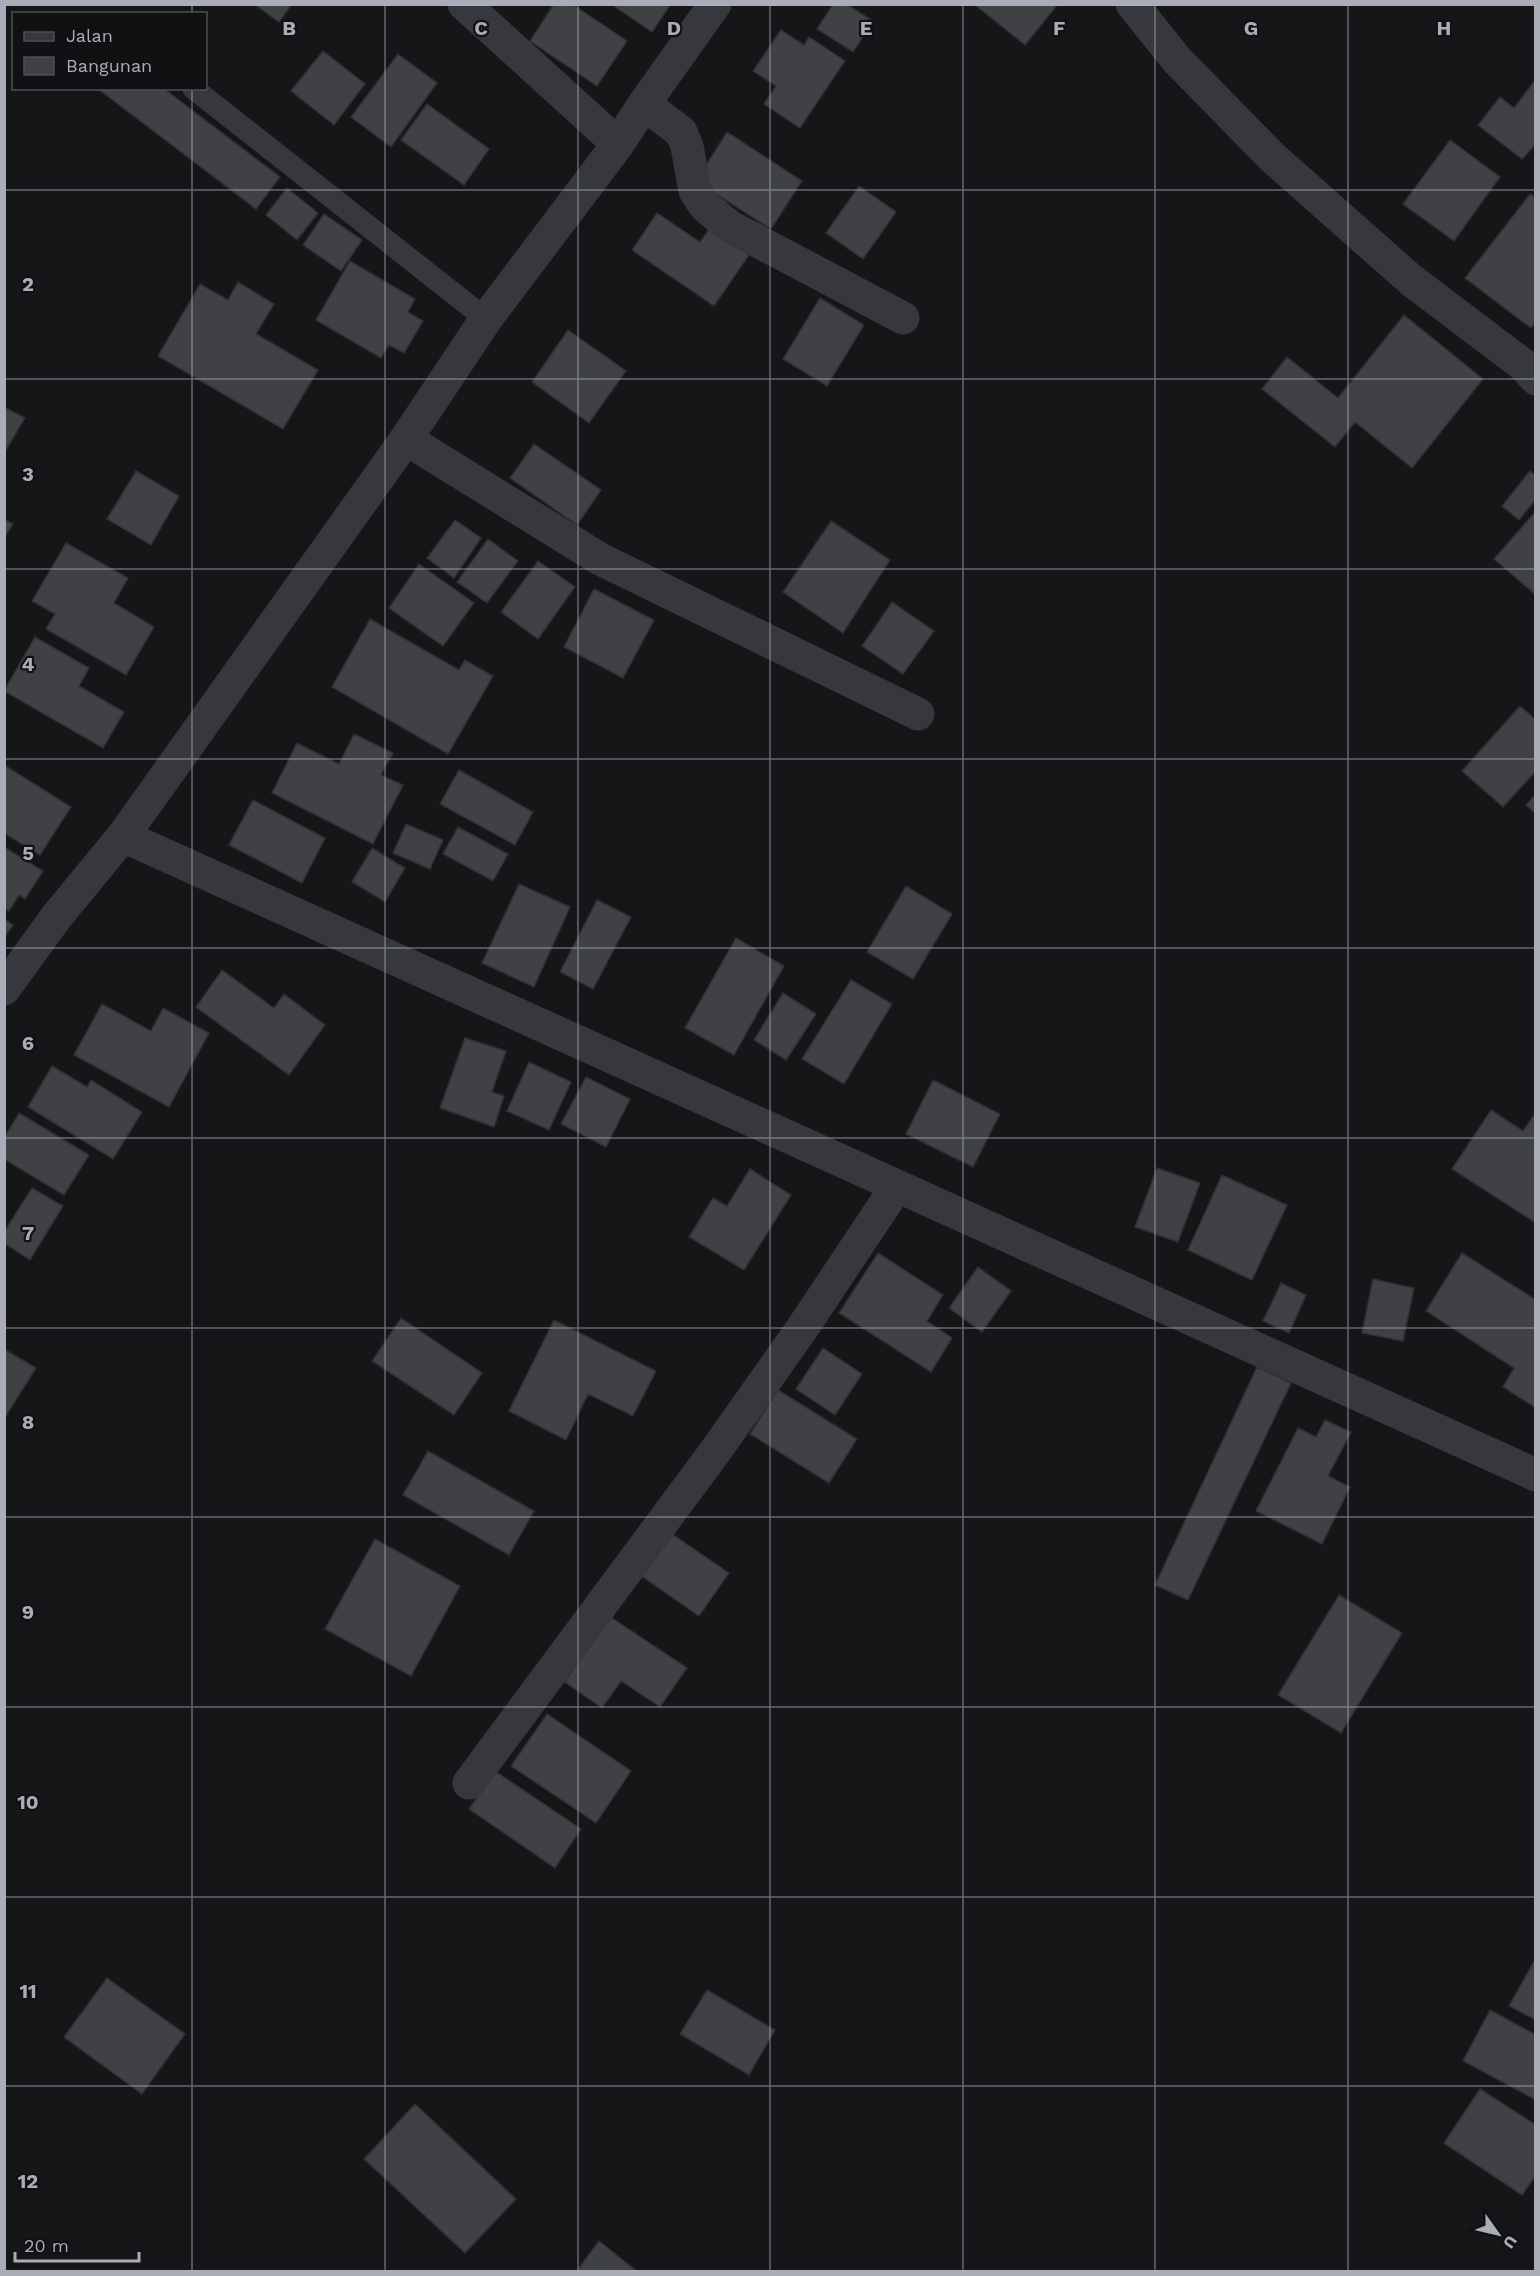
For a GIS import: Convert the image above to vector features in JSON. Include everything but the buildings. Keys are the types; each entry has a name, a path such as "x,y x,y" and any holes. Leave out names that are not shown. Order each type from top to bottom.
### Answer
{"street":[{"path":"464,4 618,144"},
{"path":"4,988 57,916 123,836 406,439 486,319 618,144 715,4"},
{"path":"1132,4 1177,60 1272,157 1411,280 1531,362"},
{"path":"644,104 681,132 687,146 695,191 705,206 729,226 903,318"},
{"path":"406,439 600,559 918,714"},
{"path":"123,836 1536,1475"},
{"path":"469,1783 714,1453 801,1330 897,1186"}],"lane":[{"path":"196,90 486,319"}]}
